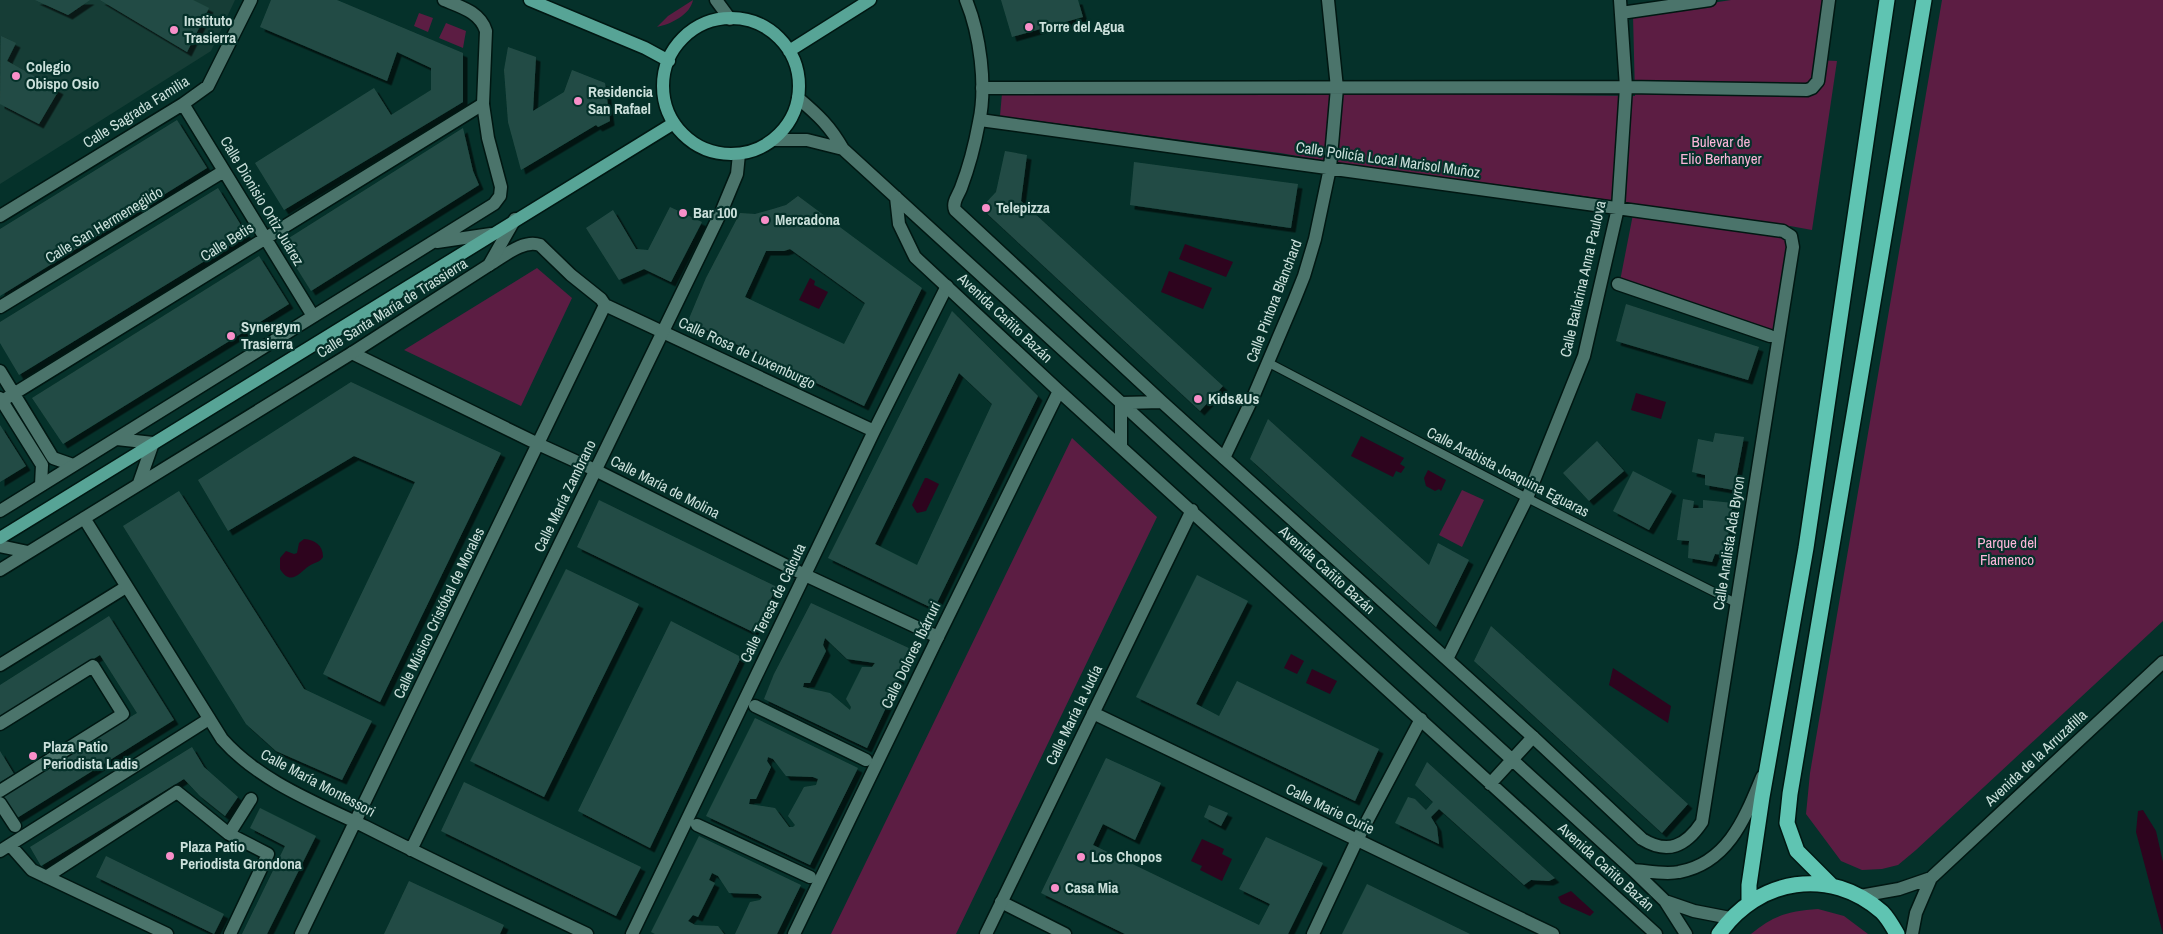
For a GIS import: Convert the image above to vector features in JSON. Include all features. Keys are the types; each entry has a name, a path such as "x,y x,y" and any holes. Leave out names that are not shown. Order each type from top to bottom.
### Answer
{"highway":[{"path":"1749,902 1749,885 1768,761 1806,548 1886,0"},
{"path":"1832,886 1797,851 1788,823 1790,794 1924,0"},
{"path":"1719,934 1730,918 1749,902 1775,890 1799,884 1832,886 1860,896 1883,914 1897,934"}],"main road":[{"path":"530,0 645,48 669,61"},
{"path":"789,51 870,0"},
{"path":"730,19 744,20 764,27 781,40 789,51 798,74 798,98 789,121 773,140 757,149 738,154 725,154 705,149 688,138 674,123 666,103 664,89 669,61 681,42 698,28 708,23 730,19"},
{"name":"Calle Santa María de Trassierra","path":"0,538 515,219 674,123"}],"street":[{"name":"Calle Sagrada Familia","path":"0,216 183,104 208,86 252,0"},
{"path":"432,242 494,204 500,196 501,187 488,138 483,104 486,31 479,17 444,0"},
{"path":"716,0 730,19"},
{"path":"966,0 977,36 982,88 980,120"},
{"name":"Calle Pintora Blanchard","path":"1224,458 1269,363 1304,276 1315,239 1330,168 1337,88 1328,0"},
{"path":"1620,6 1710,0"},
{"path":"982,88 1626,88 1807,90 1812,88 1818,81 1829,0"},
{"name":"Calle Bailarina Anna Paulova","path":"1448,657 1527,498 1584,356 1618,208 1626,88 1620,6"},
{"name":"Avenida Cañito Bazán","path":"798,98 831,129 843,149 1633,870 1665,901 1686,934"},
{"name":"Calle Dionisio Ortiz Juárez","path":"183,104 313,316"},
{"name":"Calle Betis","path":"1,400 14,394 483,104"},
{"name":"Avenida Cañito Bazán","path":"980,120 970,161 954,201 958,214 1162,402 1448,657 1642,839 1661,847 1678,845"},
{"name":"Calle Policía Local Marisol Muñoz","path":"980,120 1783,231 1791,236"},
{"name":"Avenida Cañito Bazán","path":"773,140 807,140 843,149"},
{"name":"Calle María Zambrano","path":"411,850 722,210 737,174 738,154"},
{"name":"Calle San Hermenegildo","path":"0,307 224,171"},
{"name":"Avenida Cañito Bazán","path":"896,197 899,224 916,257 1059,391 1656,934"},
{"name":"Calle Santa María de Trassierra","path":"0,570 489,265 515,219"},
{"name":"Calle Santa María de Trassierra","path":"0,521 3,509 432,242 492,234"},
{"name":"Calle Analista Ada Byron","path":"1678,845 1694,834 1702,822 1706,807 1736,603 1793,246 1791,236"},
{"name":"Calle Rosa de Luxemburgo","path":"489,265 522,245 533,242 540,245 605,305 874,431"},
{"path":"1618,284 1770,336"},
{"name":"Calle Teresa de Calcuta","path":"632,934 874,431 946,286"},
{"name":"Calle Músico Cristóbal de Morales","path":"301,934 605,305"},
{"name":"Calle María de Molina","path":"352,352 805,575 938,637"},
{"path":"0,371 54,458 73,465"},
{"name":"Calle Dolores Ibárruri","path":"794,934 1059,391"},
{"path":"1,400 42,466 41,485"},
{"path":"1121,446 1121,403 1162,402"},
{"path":"117,439 153,443 138,483"},
{"name":"Calle María la Judía","path":"986,934 1192,510"},
{"name":"Calle María Montessori","path":"84,518 222,739 249,765 274,781 411,850 587,934"},
{"path":"0,546 28,552"},
{"path":"0,665 126,587"},
{"name":"Avenida de la Arruzafilla","path":"1912,934 1916,913 1931,878 2163,662"},
{"path":"0,724 93,666 123,714 0,791"},
{"path":"755,706 866,760"},
{"name":"Calle Marie Curie","path":"1093,713 1553,934"},
{"path":"167,934 32,870 5,848 210,719"},
{"path":"1313,934 1357,840 1421,719"},
{"path":"1490,784 1533,736"},
{"path":"1633,870 1678,872 1702,865 1727,846 1743,822 1768,761"},
{"path":"46,877 177,792 229,834 268,854 230,934"},
{"path":"229,834 251,799"},
{"path":"0,803 15,826"},
{"path":"697,825 810,877"},
{"name":"Avenida de la Arruzafilla","path":"1860,896 1899,889 1931,878"},
{"name":"Avenida Cañito Bazán","path":"1665,901 1730,918"},
{"path":"1001,902 1065,934"}],"lane":[{"name":"Calle Arabista Joaquina Eguaras","path":"1269,363 1527,498 1736,603"}],"shaded area":[{"path":"0,0 235,0 211,51 0,184"},
{"path":"1185,244 1233,262 1226,277 1179,259"},
{"path":"1169,271 1212,288 1203,309 1161,292"},
{"path":"810,278 815,281 814,285 828,292 819,309 799,300"},
{"path":"1636,393 1666,402 1661,419 1631,410"},
{"path":"1361,436 1404,458 1400,464 1405,467 1401,473 1396,471 1393,477 1351,456"},
{"path":"1428,470 1446,480 1441,491 1439,489 1435,491 1426,486 1424,478"},
{"path":"925,478 939,484 926,511 917,513 912,505"},
{"path":"304,539 318,544 322,549 323,557 292,578 288,577 280,569 280,558 286,551 294,554 297,553 299,543"},
{"path":"1291,654 1304,661 1297,674 1284,668"},
{"path":"1613,668 1671,706 1668,723 1609,685"},
{"path":"1312,669 1337,681 1330,694 1306,683"},
{"path":"2143,810 2156,831 2163,862 2163,934 2136,832 2138,811"},
{"path":"1202,839 1224,849 1222,854 1232,859 1222,881 1200,870 1202,866 1191,861"},
{"path":"1571,891 1594,912 1590,916 1561,903 1558,897"}],"green space":[{"path":"693,0 688,10 679,18 657,27 668,16"},
{"name":"Bulevar de Elio Berhanyer","path":"1731,0 1824,0 1816,60 1837,61 1812,230 1790,226 1773,332 1620,281 1635,204 1356,166 1280,153 1000,116 1002,93 1254,92 1635,96 1633,15"},
{"name":"Parque del Flamenco","path":"1942,0 2163,0 2163,621 1898,865 1882,869 1862,870 1841,861 1806,814 1810,773"},
{"path":"419,13 433,18 428,32 414,26"},
{"path":"446,23 466,31 463,48 439,38"},
{"path":"537,268 572,298 521,406 404,350"},
{"path":"1072,438 1157,517 956,934 831,934"},
{"path":"1462,490 1484,500 1462,547 1439,535"},
{"path":"1818,909 1844,916 1868,934 1751,934 1767,922 1782,915"}],"building":[{"path":"35,0 90,0 68,15"},
{"name":"Instituto Trasierra","path":"100,0 193,0 209,8 187,52"},
{"path":"271,0 337,0 463,53 463,102 284,210 255,163 374,88 391,115 431,90 431,68 397,52 387,81 260,27"},
{"name":"Torre del Agua","path":"1001,0 1078,0 1083,17 1012,37"},
{"name":"Colegio Obispo Osio","path":"1,36 16,43 7,61 59,90 39,124 0,104"},
{"name":"Residencia San Rafael","path":"508,47 536,57 533,111 564,92 572,70 605,83 610,121 598,127 596,125 521,170 508,122 504,70"},
{"path":"177,120 207,168 0,296 0,229"},
{"path":"463,128 473,171 479,185 311,291 281,243"},
{"path":"1005,151 1027,155 1021,201 1223,386 1200,411 981,208 996,192"},
{"path":"1134,162 1298,184 1291,228 1130,205"},
{"path":"218,188 247,235 19,375 0,343 0,322"},
{"path":"798,196 922,288 864,406 688,321 706,278 740,213 755,214 786,205","holes":["790,249 865,303 844,344 745,297 766,251"]},
{"path":"670,207 702,222 671,282 644,269 619,280 586,228 613,210 636,249 648,250"},
{"path":"259,256 289,304 63,444 32,398"},
{"path":"1626,304 1759,347 1748,380 1616,341"},
{"path":"952,311 1038,396 934,609 828,558","holes":["959,373 992,404 917,565 875,544"]},
{"path":"351,382 501,453 380,702 323,674 415,482 354,456 228,531 198,480"},
{"path":"1268,419 1429,565 1438,543 1469,560 1436,627 1250,459"},
{"path":"0,425 26,466 0,482"},
{"path":"1715,433 1744,437 1734,490 1705,485 1705,475 1692,472 1698,439 1713,442"},
{"path":"1597,441 1624,471 1589,501 1563,473"},
{"path":"1633,471 1672,491 1649,530 1613,511"},
{"path":"179,491 304,689 372,721 342,780 276,751 246,724 123,526"},
{"path":"1683,499 1694,501 1693,508 1703,508 1703,500 1733,503 1725,555 1715,554 1712,562 1688,558 1689,541 1677,540"},
{"path":"599,500 777,587 753,632 577,547"},
{"path":"566,569 639,604 544,797 470,761"},
{"path":"1197,575 1248,601 1196,704 1219,716 1237,681 1379,749 1355,801 1136,697"},
{"path":"811,603 913,650 867,748 764,699 774,674","holes":["825,638 847,659 875,663 872,667 862,667 846,699 851,707 850,710 830,693 803,687 804,683 810,683 826,651 823,645"]},
{"path":"109,616 174,720 17,818 0,796 137,713 100,655 0,717 0,685"},
{"path":"671,621 741,657 650,848 578,811"},
{"path":"1491,626 1688,804 1662,833 1474,661"},
{"path":"755,718 858,768 810,865 706,816","holes":["768,757 773,759 786,776 813,777 818,779 816,785 804,787 788,816 795,825 793,827 789,827 775,808 749,804 750,799 756,799 771,767 767,761"]},
{"path":"192,747 204,767 238,797 225,816 200,796 184,779 41,866 30,847"},
{"path":"0,751 14,774 0,782"},
{"path":"1106,758 1161,783 1135,840 1103,824 1093,845 1259,925 1270,904 1239,889 1266,837 1323,863 1288,934 1125,934 1041,893"},
{"path":"1427,762 1555,878 1549,881 1531,880 1524,885 1439,809 1431,817 1437,827 1439,844 1395,823 1408,797 1415,799 1426,810 1433,802 1415,785"},
{"path":"464,782 641,867 616,916 441,831"},
{"path":"1209,805 1228,813 1221,826 1204,817"},
{"path":"260,808 316,836 267,934 242,934 285,846 250,828"},
{"path":"699,836 801,885 777,934 735,934 750,902 760,900 762,897 758,894 729,893 718,876 712,873 709,880 715,883 698,917 693,915 688,921 695,925 718,926 724,934 655,934 651,932"},
{"path":"106,856 224,914 214,934 96,877"},
{"path":"409,881 504,925 500,934 384,934"},
{"path":"1367,884 1470,934 1342,934"}],"place":[{"name":"Torre del Agua","path":"1029,27"},
{"name":"Instituto Trasierra","path":"174,30"},
{"name":"Colegio Obispo Osio","path":"16,76"},
{"name":"Residencia San Rafael","path":"578,101"},
{"name":"Telepizza","path":"986,208"},
{"name":"Bar 100","path":"683,213"},
{"name":"Mercadona","path":"765,220"},
{"name":"Synergym Trasierra","path":"231,336"},
{"name":"Kids&Us","path":"1198,399"},
{"name":"Plaza Patio Periodista Ladis","path":"33,756"},
{"name":"Plaza Patio Periodista Grondona","path":"170,856"},
{"name":"Los Chopos","path":"1081,857"},
{"name":"Casa Mia","path":"1055,888"}]}
